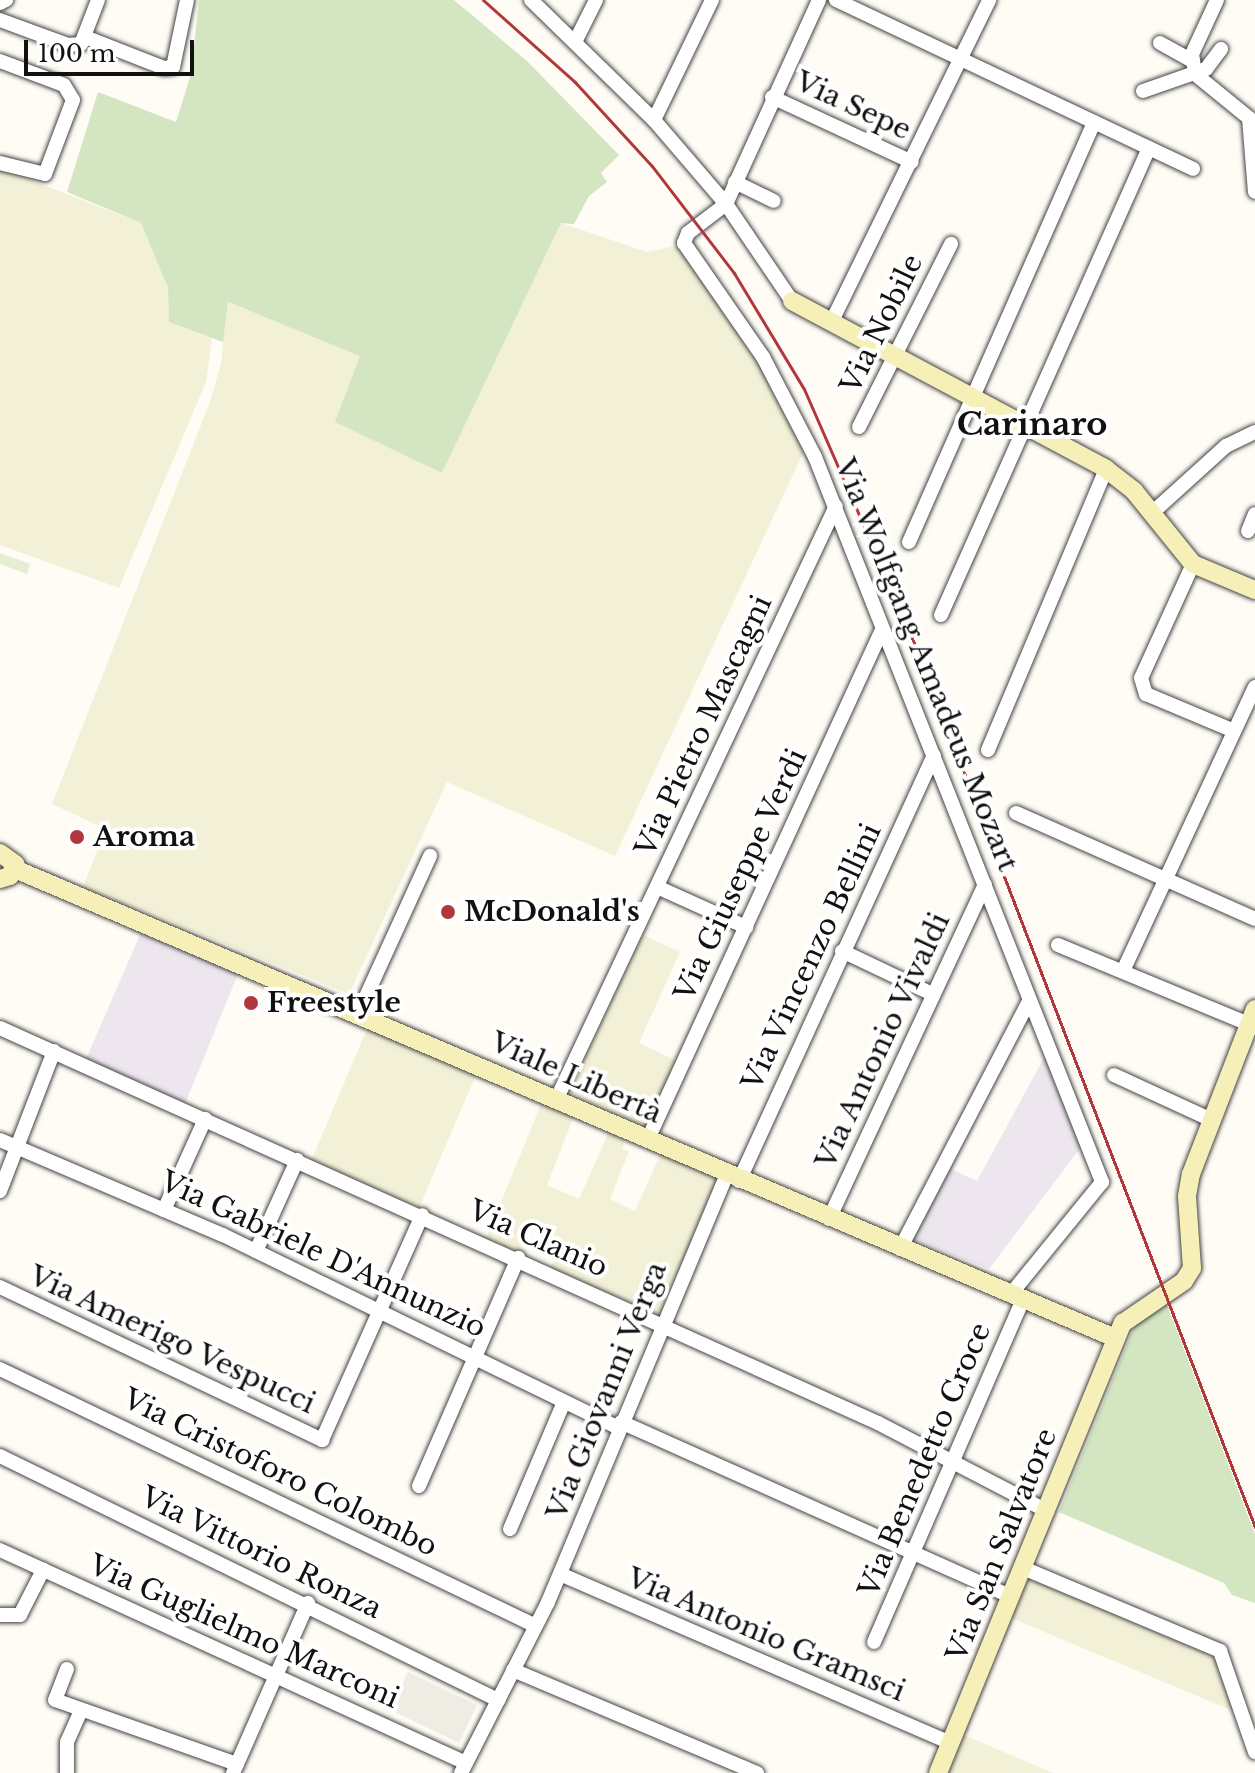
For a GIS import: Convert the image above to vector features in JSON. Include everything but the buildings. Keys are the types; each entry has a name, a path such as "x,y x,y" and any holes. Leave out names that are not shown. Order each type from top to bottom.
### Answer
{"street":[{"path":"0,3 6,0"},
{"path":"1,24 68,45 81,44 98,0"},
{"path":"85,37 164,68 173,67 187,0"},
{"path":"531,0 576,40 654,120 726,204 792,301 1106,469 1152,513 1193,564 1255,590"},
{"path":"576,40 596,0"},
{"path":"654,120 712,0"},
{"path":"726,204 772,97 819,0"},
{"path":"836,0 1193,169"},
{"path":"831,323 989,0"},
{"path":"1194,66 1198,35 1217,0"},
{"path":"1160,43 1194,66 1249,118 1254,130 1255,192"},
{"path":"1143,91 1194,66 1206,69 1221,49"},
{"path":"0,61 64,85 73,100 45,174 0,163"},
{"name":"Via Sepe","path":"772,97 912,162"},
{"path":"909,542 1094,122"},
{"path":"941,615 1149,148"},
{"path":"735,182 774,201"},
{"name":"Via Wolfgang Amadeus Mozart","path":"726,204 688,233 685,246 763,357 836,506 881,632 934,756 1028,1003 1102,1182"},
{"name":"Via Nobile","path":"859,427 951,244"},
{"path":"1152,513 1226,446 1255,432"},
{"path":"988,750 1106,469"},
{"name":"Via Pietro Mascagni","path":"557,1098 836,506"},
{"path":"1248,531 1255,514"},
{"path":"1193,564 1141,678 1146,694 1234,731"},
{"name":"Via Giuseppe Verdi","path":"648,1139 881,632"},
{"path":"1123,971 1255,687"},
{"name":"Via Vincenzo Bellini","path":"732,1178 934,756"},
{"path":"1016,813 1255,919"},
{"path":"0,853 11,856 4,878"},
{"path":"358,1014 430,856"},
{"name":"Viale Libertà","path":"4,878 358,1014 557,1098 732,1178 1115,1338"},
{"name":"Via Antonio Vivaldi","path":"829,1219 985,885"},
{"path":"657,887 746,927"},
{"path":"1058,945 1252,1016 1187,1196 1192,1268 1184,1281 1134,1312 1115,1338"},
{"path":"842,951 932,994"},
{"path":"900,1249 1028,1003"},
{"name":"Via Clanio","path":"0,1028 662,1324 953,1461 1047,1511"},
{"path":"0,1191 54,1051"},
{"path":"1114,1075 1212,1120"},
{"path":"164,1210 205,1119"},
{"name":"Via Gabriele D'Annunzio","path":"0,1140 256,1251 564,1402 1012,1597"},
{"path":"256,1251 297,1160"},
{"name":"Via Giovanni Verga","path":"464,1770 560,1574 662,1324 732,1178"},
{"name":"Via Benedetto Croce","path":"874,1642 953,1461 1017,1296 1102,1182"},
{"path":"381,1313 422,1215"},
{"path":"419,1486 518,1258"},
{"name":"Via Amerigo Vespucci","path":"0,1287 322,1440 381,1313"},
{"name":"Via San Salvatore","path":"938,1773 1115,1338"},
{"name":"Via Cristoforo Colombo","path":"0,1369 536,1626"},
{"path":"510,1529 564,1402"},
{"name":"Via Vittorio Ronza","path":"0,1456 308,1603 498,1700"},
{"name":"Via Guglielmo Marconi","path":"0,1550 275,1672 464,1770"},
{"path":"1023,1568 1220,1651 1255,1752"},
{"path":"0,1615 20,1615 43,1570"},
{"name":"Via Antonio Gramsci","path":"560,1574 951,1743"},
{"path":"67,1669 55,1700 235,1768 308,1603"},
{"path":"513,1670 757,1773"},
{"path":"67,1773 67,1742 81,1711"}],"shaded area":[{"path":"0,168 141,223 168,288 169,322 212,338 206,382 119,588 0,545"},
{"path":"561,223 647,252 676,246 756,354 805,449 615,856 447,782 349,994 83,887 106,829 52,804 210,402 221,364 227,302 361,356 442,473"},
{"path":"143,928 240,969 185,1104 86,1059"},
{"path":"643,935 680,952 639,1043 677,1061 647,1128 569,1093"},
{"path":"367,1029 476,1075 419,1208 311,1161"},
{"path":"1045,1056 1081,1147 989,1269 912,1239 949,1168 977,1181"},
{"path":"542,1102 574,1116 547,1185 579,1199 609,1132 625,1139 622,1149 629,1151 610,1199 635,1211 661,1153 720,1176 659,1315 551,1268 562,1240 529,1227 518,1253 486,1239"},
{"path":"1030,1576 1219,1658 1233,1711 1011,1618"},
{"path":"408,1672 477,1705 459,1743 390,1710"},
{"path":"964,1735 1053,1773 948,1773"}],"green space":[{"path":"199,0 454,0 527,61 619,155 601,173 607,182 589,196 574,224 561,223 442,473 335,422 360,356 228,302 223,342 169,322 168,288 141,223 67,192 98,92 176,122 191,74"},
{"path":"0,553 30,564 27,574 0,564"},
{"path":"1164,1297 1255,1534 1255,1603 1232,1595 1224,1583 1059,1512 1134,1327"}],"railway":[{"path":"483,0 575,82 652,166 734,273 804,389 905,620 1255,1527"}],"place":[{"name":"Aroma","path":"77,837"},
{"name":"McDonald's","path":"448,912"},
{"name":"Freestyle","path":"251,1003"}],"district":[{"name":"Carinaro","path":"1032,424"}]}
